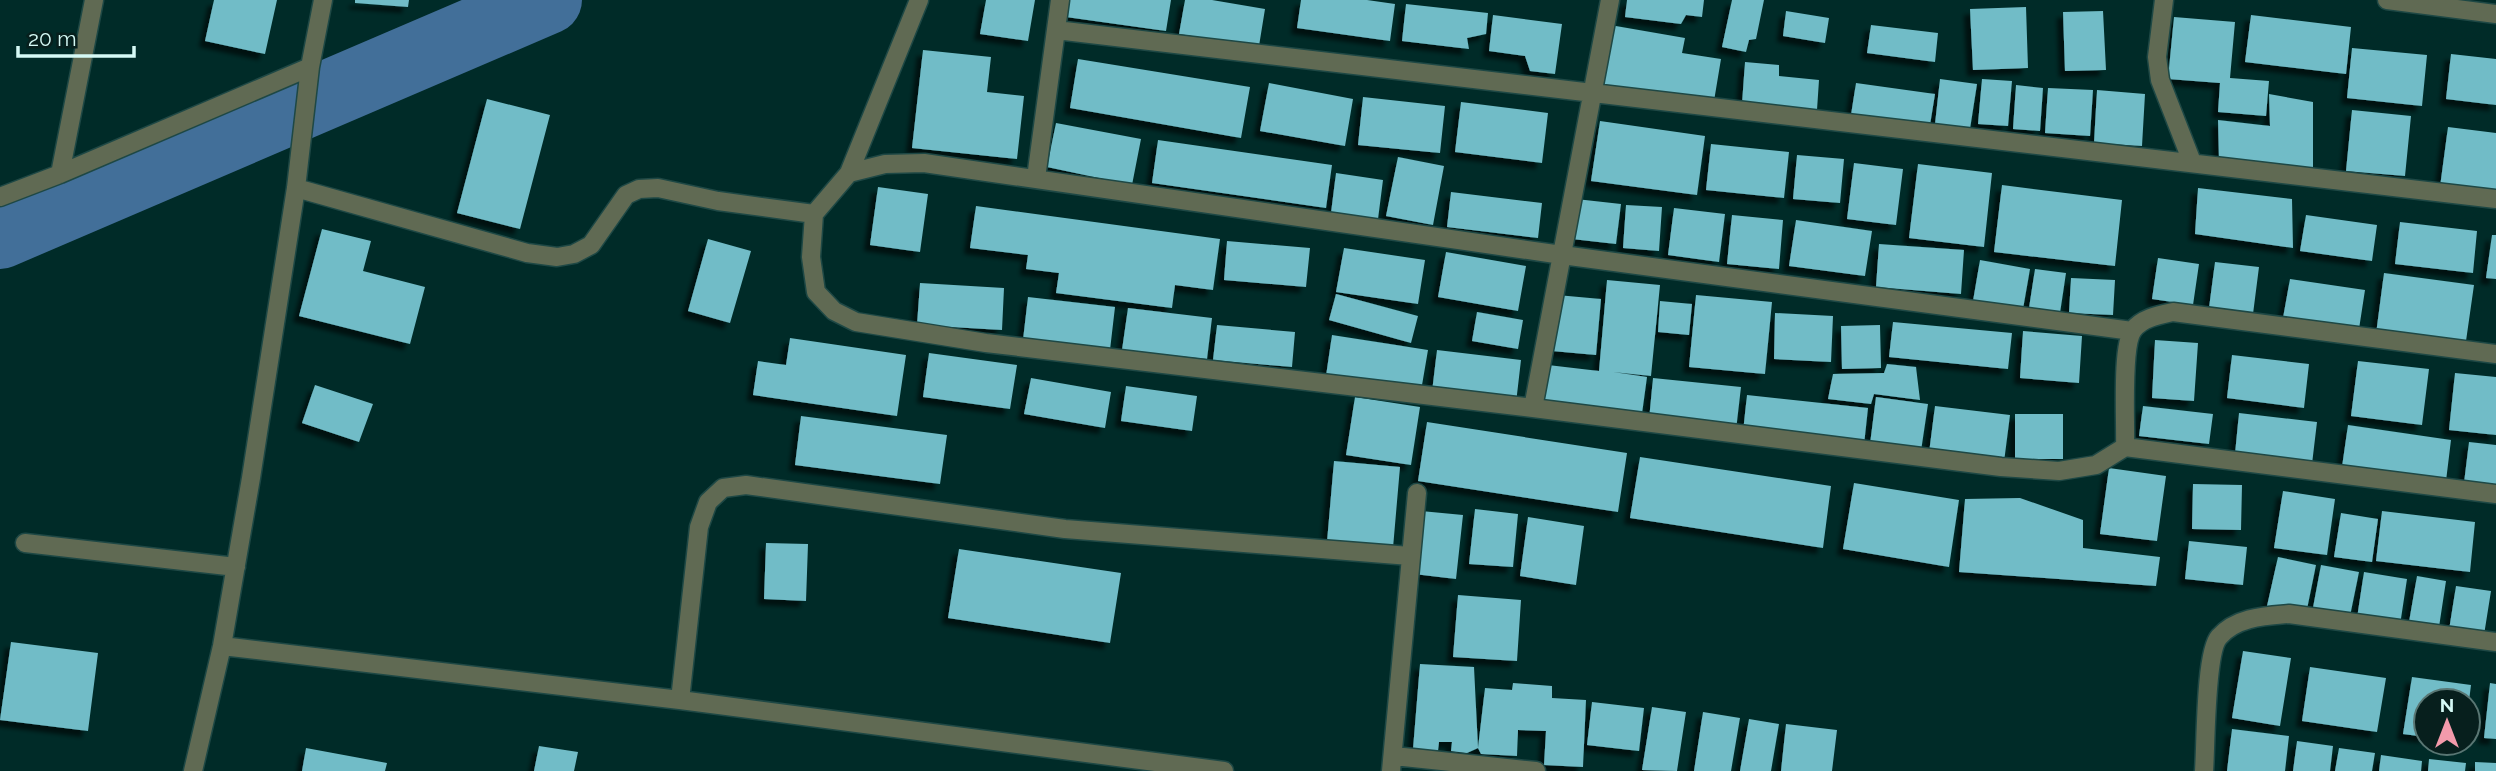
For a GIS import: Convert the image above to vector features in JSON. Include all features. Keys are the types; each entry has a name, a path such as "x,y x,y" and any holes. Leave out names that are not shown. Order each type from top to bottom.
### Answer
{"street":[{"path":"60,174 94,0"},
{"path":"194,771 222,646 271,360 296,188 307,86 323,0"},
{"path":"919,0 849,173 814,214 811,257 816,292 834,311 856,322 986,343 2001,467 2059,471 2096,466 2125,447 2496,494"},
{"path":"1036,178 1059,0"},
{"path":"1533,408 1610,0"},
{"path":"2164,0 2157,57 2160,80 2192,162"},
{"path":"2388,0 2496,15"},
{"path":"1056,30 2496,199"},
{"path":"0,197 310,68"},
{"path":"849,173 885,164 924,163 1562,255 2132,331"},
{"path":"296,188 527,253 557,257 574,254 591,245 626,195 639,189 658,188 718,201 814,214"},
{"path":"2125,447 2127,351 2132,331 2146,320 2173,312 2496,354"},
{"path":"680,701 699,527 708,502 723,488 746,485 1065,528 1410,556"},
{"path":"1417,494 1392,764 1536,771"},
{"path":"25,543 236,567"},
{"path":"2204,771 2211,660 2218,638 2238,623 2258,616 2289,614 2496,642"},
{"path":"222,646 680,701 1224,771"}],"building":[{"path":"214,0 277,0 265,54 205,41"},
{"path":"355,0 409,0 408,7 355,3"},
{"path":"986,0 1035,0 1028,41 980,34"},
{"path":"1068,0 1171,0 1166,31 1066,17"},
{"path":"1185,0 1212,0 1265,9 1259,46 1179,34"},
{"path":"1301,0 1367,0 1395,4 1390,41 1297,28"},
{"path":"1627,0 1704,0 1702,17 1686,15 1681,24 1625,17"},
{"path":"1732,0 1764,0 1756,39 1749,40 1746,52 1722,47"},
{"path":"1406,4 1488,13 1486,34 1467,38 1469,49 1402,41"},
{"path":"2026,7 2028,68 1973,70 1970,9"},
{"path":"1786,11 1829,18 1825,43 1783,36"},
{"path":"2103,11 2106,70 2065,71 2063,12"},
{"path":"1493,15 1562,24 1555,74 1530,71 1525,56 1489,51"},
{"path":"2251,15 2351,27 2346,74 2245,62"},
{"path":"2174,17 2235,22 2230,78 2269,81 2266,116 2218,112 2220,83 2168,79"},
{"path":"1610,25 1685,38 1682,53 1721,59 1714,101 1601,84"},
{"path":"1871,25 1938,33 1935,62 1867,53"},
{"path":"2352,48 2427,55 2422,106 2347,98"},
{"path":"923,50 991,57 987,92 1024,96 1017,159 912,148"},
{"path":"2451,54 2496,59 2496,105 2446,99"},
{"path":"1078,59 1250,87 1241,138 1070,108"},
{"path":"1745,62 1779,65 1779,76 1819,80 1817,110 1742,104"},
{"path":"1940,79 1977,84 1970,129 1935,124"},
{"path":"1982,79 2012,81 2008,126 1978,124"},
{"path":"1269,83 1353,99 1345,146 1260,131"},
{"path":"1856,83 1935,94 1930,125 1851,115"},
{"path":"2016,85 2043,88 2040,131 2013,129"},
{"path":"2048,88 2093,90 2090,136 2045,133"},
{"path":"2097,90 2145,94 2142,146 2094,143"},
{"path":"2269,94 2313,102 2313,173 2219,160 2218,120 2270,126"},
{"path":"1363,97 1445,106 1440,153 1358,145"},
{"path":"487,99 550,115 520,229 457,213"},
{"path":"1461,102 1548,113 1542,163 1455,152"},
{"path":"2352,110 2411,116 2405,176 2346,171"},
{"path":"1600,121 1705,136 1697,195 1591,181"},
{"path":"1056,123 1141,139 1132,185 1047,167"},
{"path":"2448,127 2496,133 2496,194 2440,187"},
{"path":"1158,140 1332,165 1326,208 1152,183"},
{"path":"1711,144 1789,152 1784,198 1706,190"},
{"path":"1797,155 1844,159 1840,203 1793,199"},
{"path":"1398,157 1444,166 1433,225 1386,216"},
{"path":"1854,163 1903,169 1896,225 1847,219"},
{"path":"1918,164 1992,173 1984,247 1909,238"},
{"path":"1336,173 1383,180 1378,219 1331,213"},
{"path":"2002,185 2122,200 2115,266 1994,252"},
{"path":"878,187 928,194 920,252 870,245"},
{"path":"2198,188 2292,199 2293,248 2195,234"},
{"path":"1451,192 1542,203 1538,238 1447,227"},
{"path":"1576,199 1621,204 1616,244 1572,239"},
{"path":"1626,205 1662,207 1659,251 1623,248"},
{"path":"976,206 1220,239 1213,290 1175,285 1172,308 1056,293 1059,273 1026,269 1028,255 970,248"},
{"path":"1674,208 1725,214 1719,262 1668,255"},
{"path":"1732,215 1783,220 1779,269 1727,264"},
{"path":"2306,215 2377,225 2372,261 2300,251"},
{"path":"1796,220 1872,231 1865,276 1789,266"},
{"path":"2400,222 2477,231 2473,273 2395,264"},
{"path":"322,229 371,241 363,271 425,287 410,344 299,316"},
{"path":"2492,235 2496,235 2496,279 2486,278"},
{"path":"708,239 751,251 730,323 688,311"},
{"path":"1227,241 1310,248 1306,287 1224,280"},
{"path":"1879,244 1964,250 1961,294 1876,287"},
{"path":"1344,248 1425,260 1418,304 1336,292"},
{"path":"1446,252 1526,266 1518,311 1438,297"},
{"path":"2158,258 2199,264 2193,305 2152,299"},
{"path":"1980,260 2030,269 2023,309 1973,301"},
{"path":"2215,262 2259,267 2253,314 2209,308"},
{"path":"2035,269 2066,273 2060,313 2029,308"},
{"path":"2384,273 2474,285 2465,348 2376,334"},
{"path":"2071,278 2115,280 2113,315 2069,313"},
{"path":"2290,279 2365,290 2359,329 2283,318"},
{"path":"1607,280 1660,285 1651,376 1613,372 1647,377 1641,421 1543,409 1548,365 1599,371"},
{"path":"920,283 1004,288 1002,330 917,325"},
{"path":"1336,294 1418,316 1411,343 1329,320"},
{"path":"1557,295 1601,299 1596,355 1552,351"},
{"path":"1696,295 1772,302 1765,374 1689,367"},
{"path":"1028,297 1115,307 1110,350 1023,340"},
{"path":"1660,301 1692,304 1689,335 1658,332"},
{"path":"1128,308 1212,318 1207,359 1122,350"},
{"path":"1477,312 1523,320 1518,349 1472,341"},
{"path":"1775,313 1833,316 1831,362 1774,359"},
{"path":"1893,322 2012,333 2008,369 1889,357"},
{"path":"1217,325 1295,332 1292,367 1213,360"},
{"path":"1880,325 1881,368 1842,369 1841,326"},
{"path":"2023,331 2082,336 2079,383 2020,378"},
{"path":"1332,335 1428,350 1421,391 1326,376"},
{"path":"790,338 906,355 897,416 753,395 758,361 786,365"},
{"path":"2155,340 2198,343 2194,401 2152,398"},
{"path":"1437,350 1521,360 1516,403 1432,392"},
{"path":"929,353 1017,365 1010,409 923,397"},
{"path":"2232,355 2309,364 2304,408 2227,398"},
{"path":"2358,361 2429,369 2422,425 2351,416"},
{"path":"1887,364 1916,367 1920,400 1874,394 1871,404 1828,399 1833,374 1884,373"},
{"path":"2455,373 2496,377 2496,435 2449,430"},
{"path":"1031,378 1111,392 1105,428 1024,414"},
{"path":"1653,378 1741,387 1736,430 1649,420"},
{"path":"315,385 373,404 359,442 302,423"},
{"path":"1126,386 1197,396 1192,431 1121,421"},
{"path":"1747,395 1868,408 1864,445 1743,432"},
{"path":"1355,397 1420,407 1411,465 1346,455"},
{"path":"1876,397 1928,404 1921,451 1870,444"},
{"path":"1935,406 2010,415 2004,462 1929,453"},
{"path":"2143,406 2213,414 2209,444 2139,436"},
{"path":"2239,413 2317,422 2312,464 2235,454"},
{"path":"2015,414 2063,414 2063,459 2015,459"},
{"path":"801,416 947,435 940,484 795,465"},
{"path":"1427,422 1627,453 1618,512 1418,481"},
{"path":"2348,425 2451,440 2446,481 2342,467"},
{"path":"2469,442 2496,445 2496,487 2464,483"},
{"path":"1640,457 1831,486 1823,548 1630,518"},
{"path":"1334,461 1400,467 1393,548 1327,542"},
{"path":"2109,468 2166,476 2157,541 2100,534"},
{"path":"1854,483 1959,500 1949,567 1843,549"},
{"path":"2193,484 2242,485 2241,530 2192,529"},
{"path":"2283,491 2335,499 2327,555 2274,548"},
{"path":"2020,498 2083,520 2083,548 2160,557 2156,586 1959,572 1965,499"},
{"path":"1475,509 1518,514 1513,567 1469,564"},
{"path":"1421,511 1463,515 1456,579 1414,574"},
{"path":"2382,511 2475,522 2470,572 2376,561"},
{"path":"2341,513 2378,519 2372,562 2334,557"},
{"path":"1528,517 1584,526 1576,585 1520,576"},
{"path":"2189,541 2247,547 2243,585 2185,579"},
{"path":"766,543 808,544 806,601 764,599"},
{"path":"959,549 1121,573 1110,643 948,618"},
{"path":"2278,557 2316,565 2306,614 2267,606"},
{"path":"2321,565 2359,572 2349,621 2312,613"},
{"path":"2364,572 2407,579 2400,625 2357,618"},
{"path":"2417,576 2446,581 2439,627 2409,622"},
{"path":"2456,586 2491,591 2484,635 2449,630"},
{"path":"1458,595 1521,600 1517,661 1453,657"},
{"path":"11,642 98,653 88,731 0,720"},
{"path":"2243,651 2291,658 2280,726 2232,718"},
{"path":"1420,664 1474,667 1478,748 1467,753 1451,751 1452,742 1439,742 1438,751 1413,749"},
{"path":"2310,667 2386,678 2377,732 2302,721"},
{"path":"2412,677 2471,685 2412,687 2412,735 2403,734"},
{"path":"1513,683 1552,686 1552,698 1586,700 1583,767 1544,765 1546,731 1518,730 1517,756 1481,754 1478,748 1485,688 1512,690"},
{"path":"2490,683 2496,684 2496,739 2484,738"},
{"path":"1592,702 1644,708 1639,751 1587,745"},
{"path":"1652,707 1686,712 1677,771 1642,770"},
{"path":"1703,712 1740,718 1731,771 1694,771"},
{"path":"1749,719 1779,724 1771,771 1740,771"},
{"path":"1786,724 1837,730 1832,771 1781,771"},
{"path":"2232,729 2289,736 2285,771 2227,771"},
{"path":"2297,741 2333,746 2330,771 2293,771"},
{"path":"539,746 578,752 574,771 534,771"},
{"path":"306,748 387,763 385,771 302,771"},
{"path":"2339,748 2375,753 2372,771 2335,771"},
{"path":"2381,755 2422,761 2421,771 2379,771"},
{"path":"2429,759 2466,763 2465,771 2428,771"},
{"path":"2475,762 2496,763 2496,771 2475,771"}],"waterway":[{"path":"0,235 548,0"}]}
